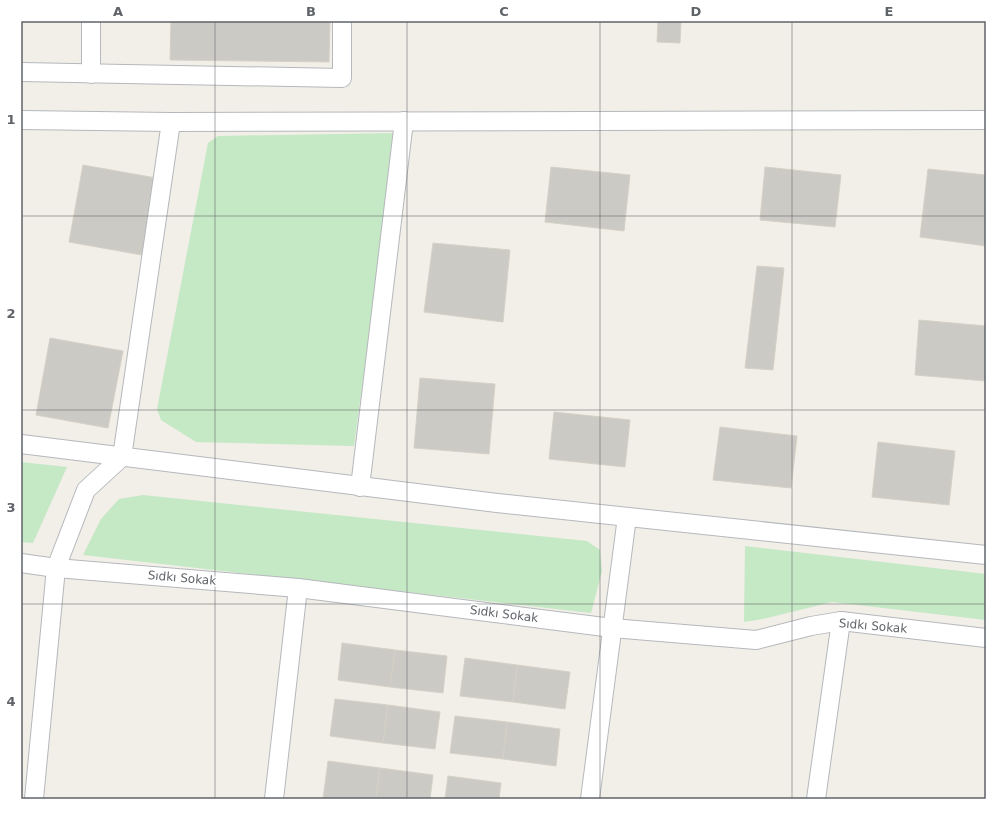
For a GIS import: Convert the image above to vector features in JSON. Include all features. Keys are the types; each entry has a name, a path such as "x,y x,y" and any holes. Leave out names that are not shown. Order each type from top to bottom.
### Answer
{"street":[{"path":"91,21 91,74"},
{"path":"21,72 342,78 342,21"},
{"path":"21,120 171,122 986,120"},
{"path":"360,487 404,121"},
{"path":"34,799 56,568 86,490 122,457 171,122"},
{"path":"21,444 498,504 986,555"},
{"path":"590,799 627,517"},
{"name":"Sıdkı Sokak","path":"21,563 56,568 298,588 612,628 756,640 810,626 841,621 986,638"},
{"path":"274,799 298,588"},
{"path":"816,799 841,621"}],"green space":[{"path":"396,133 354,446 196,442 161,420 157,409 208,143 218,136"},
{"path":"21,462 67,467 33,543 21,542"},
{"path":"143,495 587,541 600,550 602,571 591,613 83,555 101,519 119,499"},
{"path":"745,546 986,574 986,620 832,602 763,619 744,622"}],"building":[{"path":"171,21 330,21 329,62 170,60"},
{"path":"658,21 681,21 680,43 657,42"},
{"path":"83,165 156,178 142,255 69,242"},
{"path":"551,167 630,175 624,231 545,222"},
{"path":"765,167 841,175 835,227 760,220"},
{"path":"928,169 986,175 986,246 920,237"},
{"path":"433,243 510,250 503,322 424,312"},
{"path":"757,266 784,268 773,370 745,368"},
{"path":"919,320 986,326 986,381 915,375"},
{"path":"50,338 123,351 108,428 36,415"},
{"path":"420,378 495,384 489,454 414,448"},
{"path":"554,412 630,420 625,467 549,459"},
{"path":"720,427 797,436 791,488 713,480"},
{"path":"878,442 955,451 949,505 872,497"},
{"path":"342,643 395,650 390,687 338,680"},
{"path":"395,650 447,656 443,693 390,687"},
{"path":"465,658 517,665 513,702 460,696"},
{"path":"517,665 570,672 565,709 513,702"},
{"path":"335,699 388,705 383,743 330,736"},
{"path":"388,705 440,712 435,749 383,743"},
{"path":"455,716 507,722 503,759 450,753"},
{"path":"507,722 560,729 556,766 503,759"},
{"path":"328,761 380,768 376,799 323,799"},
{"path":"380,768 433,775 430,799 376,799"},
{"path":"448,776 501,783 499,799 445,799"}]}
